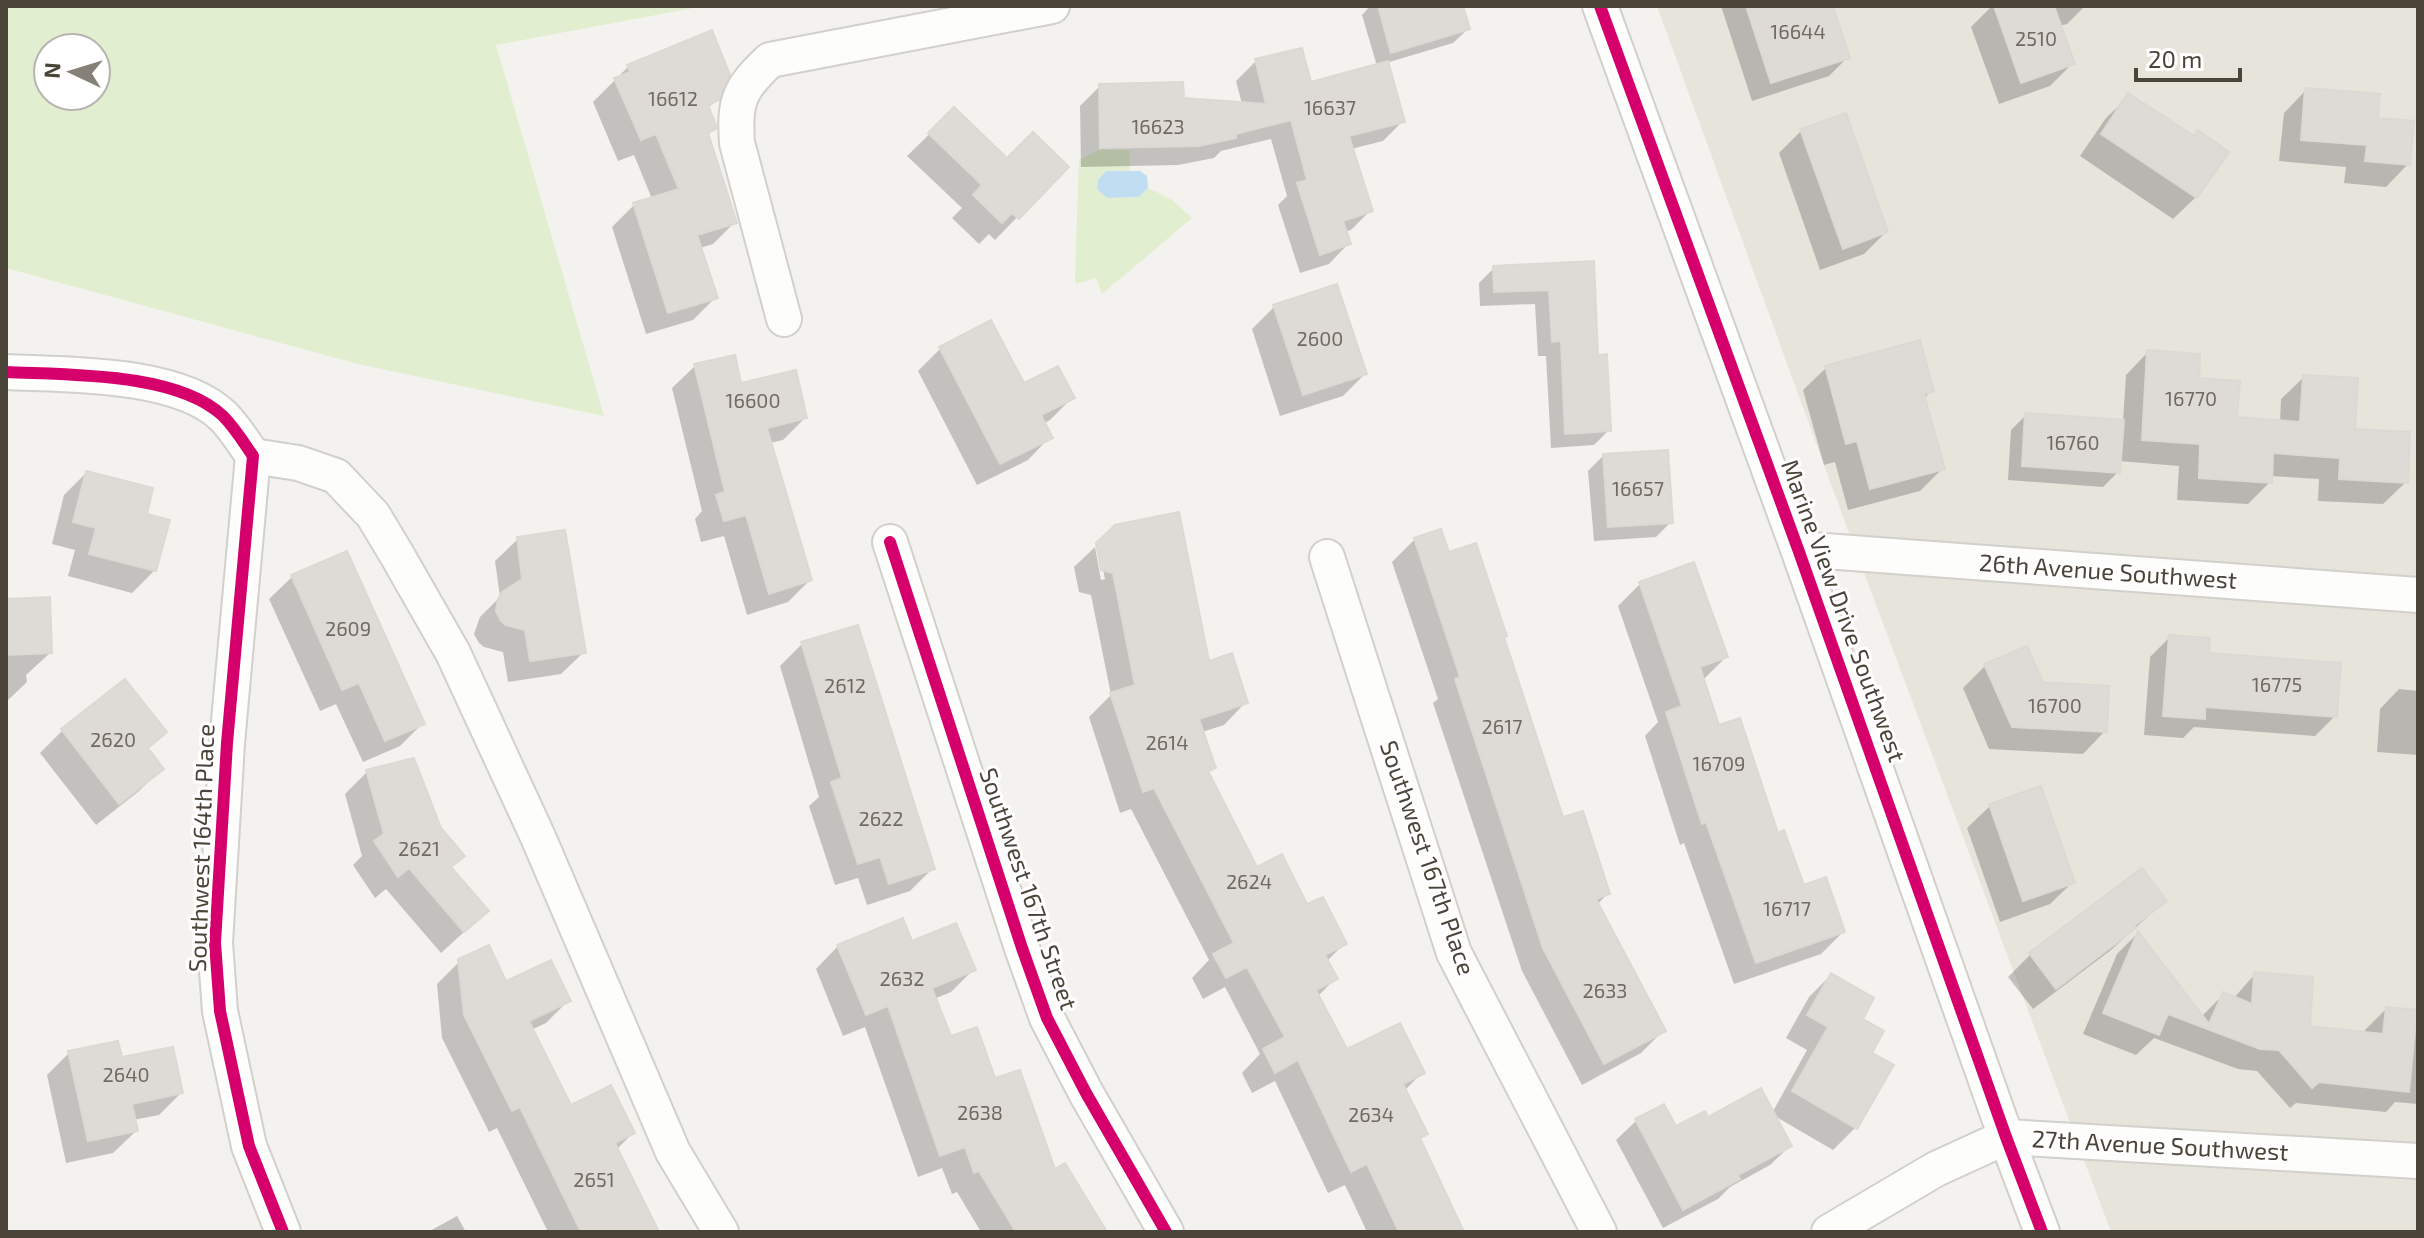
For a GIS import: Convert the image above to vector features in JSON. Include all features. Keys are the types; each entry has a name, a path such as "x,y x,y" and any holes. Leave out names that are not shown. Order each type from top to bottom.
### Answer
{"street":[{"path":"784,319 737,143 735,119 740,94 754,75 770,60 1052,6"},
{"name":"Marine View Drive Southwest","path":"1594,9 1798,549 2042,1232"},
{"path":"6,372 143,382 193,396 222,415 253,456 298,463 336,476 373,515 453,653 538,837 673,1152 721,1232"},
{"name":"Southwest 164th Place","path":"253,456 227,743 215,943 220,1011 249,1146 283,1232"},
{"name":"Southwest 167th Street","path":"890,542 1047,1018 1166,1232"},
{"name":"26th Avenue Southwest","path":"1798,549 2418,595"},
{"name":"Southwest 167th Place","path":"1327,557 1454,953 1599,1232"},
{"name":"27th Avenue Southwest","path":"1829,1232 1936,1169 2006,1137 2418,1161"}],"shaded area":[{"path":"1657,6 2418,6 2418,1232 2111,1232 1833,490"}],"green space":[{"path":"6,6 704,6 496,45 604,416 358,364 6,268"},
{"path":"1098,150 1129,150 1130,171 1106,171 1098,180 1097,189 1107,198 1139,197 1148,188 1171,199 1192,218 1102,294 1096,278 1076,284 1075,277 1079,160"}],"water":[{"path":"1106,171 1140,171 1147,176 1148,188 1139,197 1107,198 1097,189 1098,180"}],"building":[{"path":"1378,6 1463,6 1470,29 1391,53"},
{"path":"1746,6 1833,6 1850,58 1771,83"},
{"path":"1994,6 2054,6 2075,64 2021,83"},
{"path":"712,30 730,75 719,100 708,105 716,129 708,133 737,223 697,235 718,298 668,313 633,203 679,189 656,134 641,140 614,78 630,72 627,65"},
{"path":"1302,48 1311,82 1388,61 1405,122 1349,136 1373,211 1343,221 1351,244 1320,255 1297,183 1307,180 1291,120 1199,146 1100,148 1099,84 1183,82 1184,98 1266,104 1255,59"},
{"path":"2305,88 2380,94 2378,118 2414,121 2410,165 2365,161 2367,145 2301,140"},
{"path":"2128,93 2194,136 2198,130 2229,152 2197,198 2101,134"},
{"path":"954,107 1007,158 1033,132 1069,167 1019,219 1012,213 1002,223 973,195 982,185 928,133"},
{"path":"1846,113 1888,232 1843,249 1800,129"},
{"path":"1594,261 1598,355 1607,354 1611,431 1565,434 1561,341 1552,342 1549,290 1494,292 1493,266"},
{"path":"1337,284 1367,374 1303,395 1273,305"},
{"path":"991,320 1024,383 1058,366 1075,398 1041,415 1053,438 1000,464 939,347"},
{"path":"1920,340 1934,391 1924,394 1945,469 1870,489 1857,441 1846,444 1825,366"},
{"path":"2147,350 2200,354 2199,378 2240,381 2237,417 2300,422 2303,375 2358,378 2355,429 2410,432 2408,483 2339,479 2340,458 2273,453 2272,483 2199,478 2200,444 2142,440"},
{"path":"735,355 741,383 796,370 807,418 767,428 812,580 769,594 746,515 724,521 716,495 725,492 694,364"},
{"path":"2025,413 2124,420 2120,473 2022,466"},
{"path":"1668,450 1673,523 1608,527 1603,454"},
{"path":"86,471 153,488 147,514 170,520 156,571 89,554 96,528 73,522"},
{"path":"1179,512 1209,661 1232,653 1248,703 1199,719 1216,768 1208,771 1257,867 1282,854 1307,904 1323,897 1347,944 1325,955 1338,979 1316,990 1347,1049 1400,1023 1425,1073 1403,1084 1428,1134 1420,1138 1464,1232 1399,1232 1367,1164 1351,1172 1298,1060 1275,1073 1263,1049 1285,1037 1247,967 1226,978 1213,954 1234,943 1154,788 1143,792 1110,693 1135,685 1113,573 1101,570 1096,543 1115,525"},
{"path":"1441,529 1449,552 1476,543 1563,817 1583,811 1610,894 1596,899 1666,1031 1604,1064 1543,948 1455,679 1460,677 1414,538"},
{"path":"565,530 586,653 530,661 525,630 501,621 496,611 498,599 502,592 522,579 517,537"},
{"path":"347,551 425,724 385,741 359,683 342,690 291,575"},
{"path":"1694,562 1728,657 1700,667 1719,725 1740,718 1778,833 1784,830 1804,885 1826,877 1845,932 1756,963 1706,822 1702,824 1666,712 1682,706 1639,582"},
{"path":"50,597 52,653 6,655 6,599"},
{"path":"858,625 935,869 889,884 880,857 858,864 831,782 842,778 801,642"},
{"path":"2169,635 2210,638 2209,653 2341,663 2337,717 2205,707 2205,719 2163,716"},
{"path":"2027,646 2043,682 2109,686 2107,732 2012,727 1984,664"},
{"path":"125,679 167,732 148,748 164,769 119,804 61,729"},
{"path":"414,758 441,828 465,856 451,867 489,911 464,932 409,868 398,877 374,841 384,834 366,770"},
{"path":"2041,786 2075,883 2023,901 1989,804"},
{"path":"2142,868 2167,901 2056,989 2029,953"},
{"path":"903,918 912,941 956,923 976,970 932,988 951,1036 977,1027 995,1078 1020,1070 1055,1169 1065,1163 1107,1232 1016,1232 979,1171 974,1173 965,1147 940,1156 888,1006 866,1015 837,945"},
{"path":"2138,931 2209,1024 2223,992 2252,1004 2254,972 2313,977 2310,1026 2383,1034 2386,1007 2417,1010 2409,1092 2319,1082 2312,1088 2279,1050 2260,1049 2168,1014 2159,1035 2103,1013"},
{"path":"489,945 506,981 551,960 571,1001 529,1021 571,1105 611,1085 635,1133 615,1143 659,1232 581,1232 520,1107 512,1111 464,1015 458,959"},
{"path":"1831,973 1874,998 1863,1019 1884,1031 1872,1053 1894,1065 1857,1129 1792,1091 1828,1027 1807,1015"},
{"path":"118,1041 122,1057 173,1047 183,1093 132,1104 138,1131 88,1141 68,1051"},
{"path":"1761,1088 1792,1146 1683,1210 1635,1119 1664,1104 1676,1126 1705,1111 1708,1117"}],"cycle path":[{"path":"1600,6 2042,1232"},
{"path":"6,372 120,379 178,391 203,402 223,416 253,456 227,743 215,943 220,1011 249,1146 283,1232"},
{"path":"890,542 1047,1018 1166,1232"}]}
